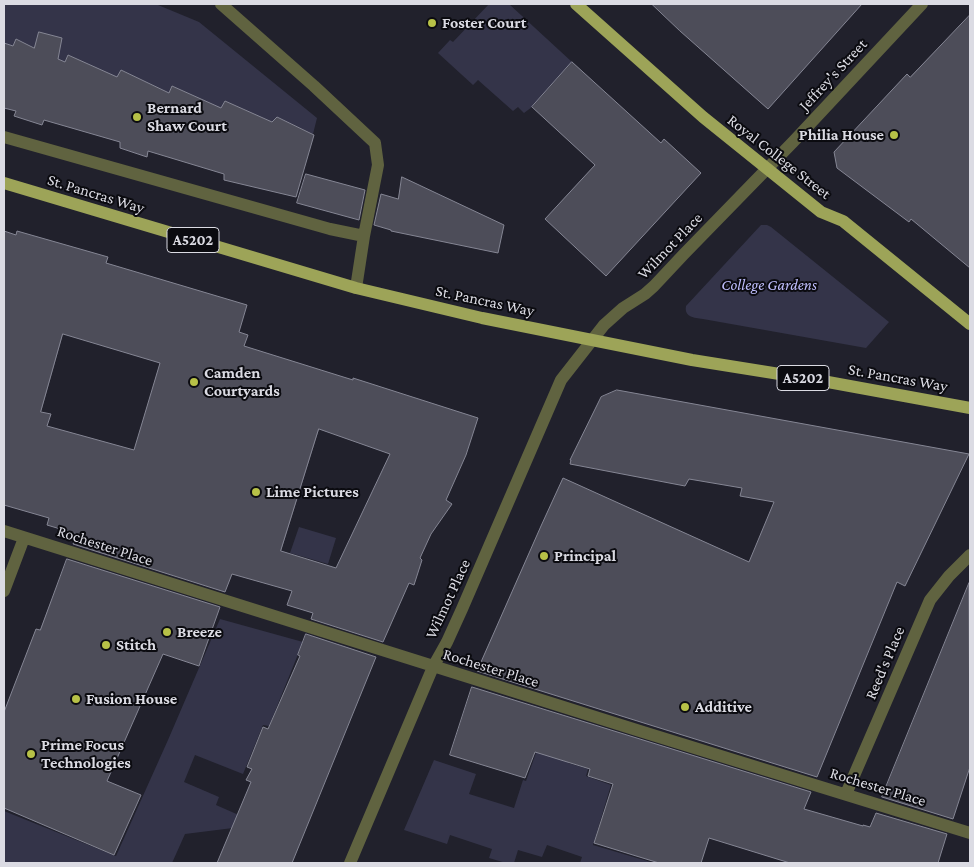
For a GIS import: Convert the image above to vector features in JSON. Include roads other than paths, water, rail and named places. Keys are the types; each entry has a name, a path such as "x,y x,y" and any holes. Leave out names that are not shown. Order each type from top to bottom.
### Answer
{"main road":[{"name":"Royal College Street","path":"576,4 703,117 821,212 842,221 970,324"},
{"name":"St. Pancras Way","path":"4,183 356,288 482,318 692,360 967,404"}],"street":[{"path":"221,4 375,143 378,165 356,288"},
{"name":"Jeffrey's Street","path":"767,168 922,4"},
{"path":"4,137 321,226 364,236"},
{"name":"Wilmot Place","path":"350,863 433,666 447,642 462,609 561,380 611,318 654,286 767,168"},
{"name":"Rochester Place","path":"4,531 970,833"},
{"path":"4,591 24,538"},
{"name":"Reed's Place","path":"846,794 930,600 948,576 970,555"}],"place":[{"name":"Foster Court","path":"432,23"},
{"name":"Bernard Shaw Court","path":"137,117"},
{"name":"Philia House","path":"894,135"},
{"name":"Camden Courtyards","path":"194,382"},
{"name":"Lime Pictures","path":"256,492"},
{"name":"Principal","path":"544,556"},
{"name":"Breeze","path":"167,632"},
{"name":"Stitch","path":"106,645"},
{"name":"Fusion House","path":"76,699"},
{"name":"Additive","path":"685,707"},
{"name":"Prime Focus Technologies","path":"31,754"}],"park label":[{"name":"College Gardens","path":"769,285"}]}
